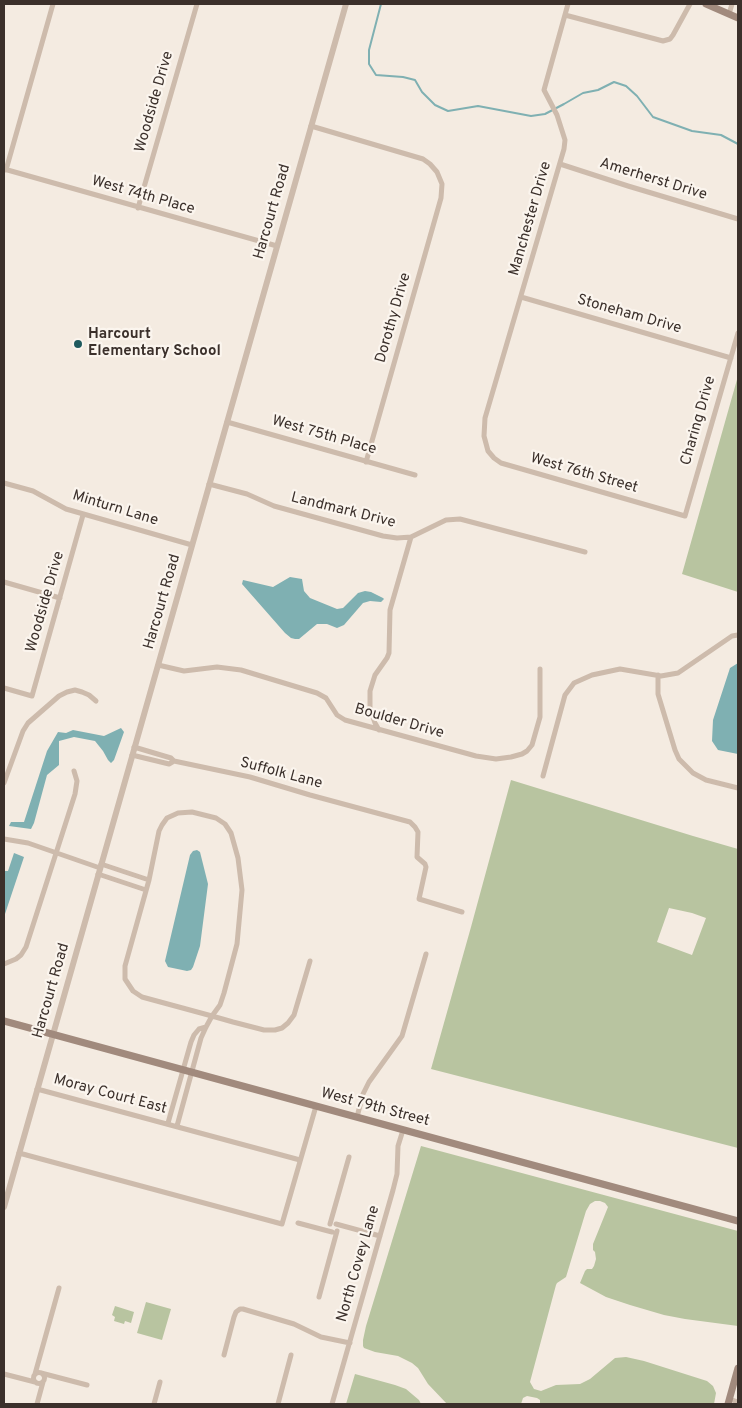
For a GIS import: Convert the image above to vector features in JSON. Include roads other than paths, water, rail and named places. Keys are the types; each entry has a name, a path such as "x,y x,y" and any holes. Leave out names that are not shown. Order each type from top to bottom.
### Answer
{"main road":[{"path":"706,4 738,16"},
{"name":"West 79th Street","path":"4,1021 738,1220"},
{"path":"729,1402 735,1391 738,1368"}],"street":[{"path":"5,169 53,4"},
{"name":"Woodside Drive","path":"138,208 196,4"},
{"name":"Harcourt Road","path":"4,1206 346,4"},
{"name":"Manchester Drive","path":"485,445 483,433 485,418 560,164 565,140 557,115 544,90 568,4"},
{"path":"564,15 663,41 670,39 673,35 690,4"},
{"path":"729,14 732,4"},
{"name":"Dorothy Drive","path":"311,126 423,159 434,168 441,180 441,198 366,462"},
{"name":"Amerherst Drive","path":"560,164 738,219"},
{"name":"West 74th Place","path":"5,169 277,246"},
{"name":"Stoneham Drive","path":"521,297 731,358"},
{"name":"Charing Drive","path":"684,516 738,333"},
{"name":"West 75th Place","path":"227,422 415,475"},
{"name":"West 76th Street","path":"485,445 494,458 501,463 684,516"},
{"name":"Minturn Lane","path":"4,483 29,490 66,509 192,545"},
{"name":"Landmark Drive","path":"209,484 247,494 277,507 383,536 411,537 446,520 460,519 585,552"},
{"name":"Woodside Drive","path":"4,688 32,696 83,514"},
{"path":"379,730 370,709 370,691 375,674 389,653 390,610 411,537"},
{"path":"4,582 60,598"},
{"path":"543,776 565,694 574,683 592,675 620,669 658,675 678,673 732,636 738,635"},
{"name":"Boulder Drive","path":"158,665 184,671 217,668 241,670 317,693 326,698 337,715 343,719 482,758 499,759 511,758 522,754 527,751 533,742 539,720 540,669"},
{"path":"658,675 658,694 675,750 680,759 693,773 706,780 738,788"},
{"path":"4,783 6,770 26,725 59,696 67,692 76,690 96,701"},
{"path":"134,747 171,758 174,761"},
{"name":"Suffolk Lane","path":"132,755 169,764 174,761 250,777 407,821 414,825 418,832 417,856 425,864 426,868 419,899 462,912"},
{"path":"4,964 16,959 25,949 76,791 74,771"},
{"path":"177,1126 201,1038 212,1016 218,1010 236,948 242,899 242,879 229,828 223,822 216,818 192,812 175,814 168,818 162,825 159,833 146,890 124,968 128,985 134,992 142,997 212,1016 264,1030 275,1030 288,1023 296,1012 310,961"},
{"path":"4,839 19,841 56,852 100,868 146,890"},
{"path":"100,868 148,880"},
{"path":"357,1117 367,1085 403,1032 426,954"},
{"path":"168,1123 194,1035 199,1029 206,1027"},
{"name":"Moray Court East","path":"38,1089 300,1160"},
{"path":"19,1152 282,1224 316,1106"},
{"name":"North Covey Lane","path":"332,1404 395,1185 398,1151 403,1130"},
{"path":"335,1232 329,1229 333,1224 349,1157"},
{"path":"298,1223 335,1232"},
{"path":"333,1224 380,1236"},
{"path":"319,1297 335,1232 338,1227 333,1224"},
{"path":"36,1382 34,1378 59,1288"},
{"path":"224,1355 236,1312 243,1309 294,1324 321,1337 350,1343"},
{"path":"278,1404 291,1355"},
{"path":"35,1374 41,1373 87,1385"},
{"path":"37,1404 44,1377 41,1373"},
{"path":"4,1374 40,1384 43,1382"},
{"path":"154,1404 160,1382"},
{"path":"729,1402 738,1402"}],"water":[{"path":"290,577 302,579 304,591 310,598 337,609 343,608 358,593 365,591 384,599 381,602 370,601 363,603 344,625 337,628 327,624 317,624 299,639 295,639 285,633 242,584 243,580 273,587"},
{"path":"738,663 738,754 718,750 712,741 713,720 730,668"},
{"path":"121,728 124,732 114,760 111,763 95,741 74,737 59,741 59,765 47,775 31,829 9,826 11,822 24,822 47,751 58,732 66,733 73,730 104,736"},
{"path":"197,850 200,852 208,884 200,946 193,967 187,971 168,967 165,961 190,855 193,851"},
{"path":"14,853 24,857 4,917 4,871 8,871"}],"waterway":[{"path":"381,4 369,50 369,64 376,75 415,80 422,92 435,105 448,111 478,106 531,116 545,114 583,93 598,90 614,82 626,86 637,96 653,117 692,131 721,135 738,144"}],"place":[{"name":"Harcourt Elementary School","path":"78,344"}]}
